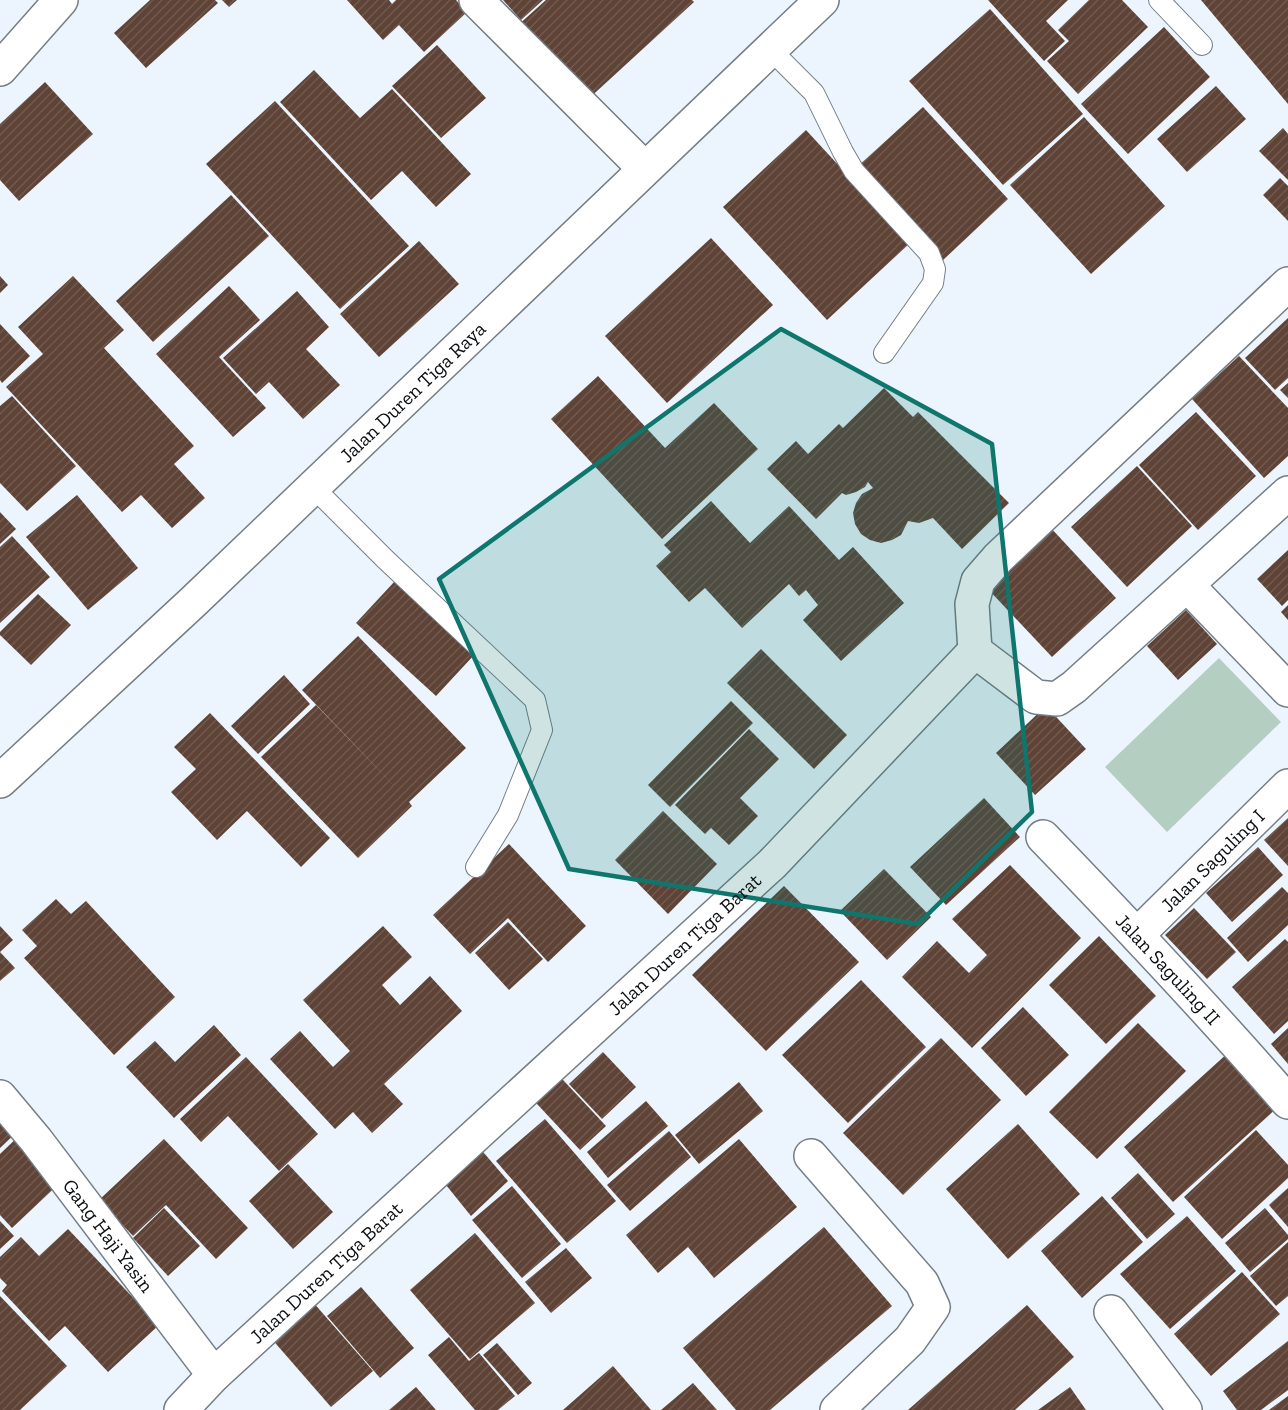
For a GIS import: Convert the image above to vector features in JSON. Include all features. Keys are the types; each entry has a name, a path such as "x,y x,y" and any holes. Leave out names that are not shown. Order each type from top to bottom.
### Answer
{"street":[{"path":"0,69 62,0"},
{"path":"476,0 644,168"},
{"name":"Jalan Duren Tiga Raya","path":"0,781 186,609 822,0"},
{"path":"1288,284 991,566 978,581 972,604 975,651 1036,697 1057,699 1074,687 1288,493"},
{"path":"1187,585 1288,690"},
{"name":"Jalan Duren Tiga Barat","path":"181,1410 214,1375 772,864 975,651"},
{"name":"Jalan Saguling I","path":"1137,935 1288,786"},
{"name":"Jalan Saguling II","path":"1043,837 1233,1038 1288,1102"},
{"name":"Gang Haji Yasin","path":"0,1097 36,1140 214,1375"},
{"path":"811,1156 922,1283 933,1307 910,1340 837,1410"},
{"path":"1111,1312 1185,1410"}],"lane":[{"path":"1159,0 1202,45"},
{"path":"771,50 814,93 854,171 929,253 936,269 933,283 884,353"},
{"path":"312,486 535,700 542,730 508,815 476,867"}],"highlighted area":[{"path":"781,329 992,444 1032,812 918,924 569,869 439,579"}],"green space":[{"path":"1219,658 1281,722 1167,832 1105,767"}],"building":[{"path":"150,0 215,0 218,3 146,68 114,33"},
{"path":"222,0 237,0 229,7"},
{"path":"347,0 389,0 392,4 396,0 456,0 467,12 424,52 399,25 383,40"},
{"path":"503,0 543,0 521,20"},
{"path":"546,0 692,0 694,2 585,102 516,27"},
{"path":"988,0 1068,0 1046,21 1065,41 1044,61"},
{"path":"1089,0 1122,0 1148,27 1078,94 1047,61 1069,41 1058,30"},
{"path":"1201,0 1288,0 1288,104"},
{"path":"990,9 1083,114 1003,185 909,81"},
{"path":"1164,27 1210,77 1128,154 1081,104"},
{"path":"437,45 486,98 441,138 392,86"},
{"path":"314,70 360,118 392,89 471,174 436,207 402,171 371,200 280,102"},
{"path":"45,82 93,134 19,201 0,180 0,124"},
{"path":"1216,86 1246,119 1187,172 1157,139"},
{"path":"275,101 409,246 340,309 206,164"},
{"path":"923,107 1008,199 942,261 856,168"},
{"path":"1084,117 1165,206 1091,274 1010,185"},
{"path":"1283,128 1288,134 1288,180 1259,151"},
{"path":"806,130 910,243 827,320 723,207"},
{"path":"1280,178 1288,186 1288,221 1263,195"},
{"path":"231,195 269,236 153,342 116,301"},
{"path":"711,238 773,305 667,403 605,336"},
{"path":"419,241 459,284 379,357 340,314"},
{"path":"0,276 8,285 0,293"},
{"path":"73,276 124,330 104,348 194,446 174,464 205,498 172,528 141,495 122,512 6,387 43,354 18,327"},
{"path":"229,286 260,320 219,357 266,408 233,437 156,354"},
{"path":"297,291 329,327 306,349 340,385 303,419 269,382 256,394 223,358"},
{"path":"1288,318 1288,378 1275,390 1245,358"},
{"path":"0,324 30,356 2,383 0,380"},
{"path":"1239,356 1288,408 1288,456 1264,478 1192,399"},
{"path":"598,376 665,448 714,403 758,449 662,539 551,419"},
{"path":"1288,383 1288,398 1280,390"},
{"path":"884,388 913,417 918,412 1009,503 962,549 933,518 919,523 908,521 901,535 881,543 861,534 855,524 853,513 862,494 873,488 868,482 865,487 856,492 846,495 842,493 816,519 767,469 796,441 808,454 839,424 843,428"},
{"path":"12,396 76,466 27,511 0,483 0,406"},
{"path":"1196,412 1256,476 1198,530 1139,465"},
{"path":"1137,466 1192,526 1127,587 1071,527"},
{"path":"77,495 138,568 88,610 26,537"},
{"path":"711,501 750,543 789,506 839,560 853,547 904,603 841,661 803,620 818,605 806,590 799,596 789,584 742,628 705,588 689,602 656,566 671,552 664,545"},
{"path":"0,512 16,529 0,544"},
{"path":"1050,527 1116,598 1052,657 986,587"},
{"path":"12,536 50,577 0,623 0,547"},
{"path":"1288,550 1288,600 1282,606 1257,579"},
{"path":"395,581 475,654 436,696 356,623"},
{"path":"38,594 71,625 31,665 0,635 0,632"},
{"path":"1288,605 1288,620 1281,612"},
{"path":"1186,610 1217,644 1178,680 1147,646"},
{"path":"358,636 466,748 409,802 412,806 358,858 261,757 316,705 401,793 302,690"},
{"path":"761,649 847,735 814,769 727,683"},
{"path":"284,675 310,704 258,754 231,726"},
{"path":"731,701 753,723 670,807 648,785"},
{"path":"1046,706 1086,749 1035,795 996,753"},
{"path":"210,713 330,838 301,867 247,811 217,840 171,792 196,769 174,747"},
{"path":"749,729 779,759 740,798 758,816 729,845 711,828 705,834 675,805"},
{"path":"984,798 1020,837 946,905 910,867"},
{"path":"663,811 717,864 668,914 615,860"},
{"path":"1288,818 1288,866 1264,840"},
{"path":"509,844 586,926 548,962 508,918 470,954 433,915"},
{"path":"1258,847 1283,875 1232,922 1206,893"},
{"path":"1010,865 1081,938 972,1048 902,977 937,941 969,973 987,955 952,919"},
{"path":"884,869 931,917 887,960 840,911"},
{"path":"784,886 859,962 766,1051 692,975"},
{"path":"1282,887 1288,893 1288,925 1248,962 1227,938"},
{"path":"56,899 71,914 86,901 175,997 114,1055 24,958 37,946 22,930"},
{"path":"1194,908 1236,952 1207,979 1165,935"},
{"path":"508,922 543,959 509,990 475,953"},
{"path":"0,926 13,940 0,952"},
{"path":"383,926 412,957 382,985 400,1005 430,976 462,1011 384,1084 403,1104 372,1133 353,1112 335,1129 270,1059 300,1031 333,1067 350,1051 303,1000"},
{"path":"1099,936 1156,996 1106,1044 1049,985"},
{"path":"1285,939 1288,942 1288,1021 1274,1034 1232,987"},
{"path":"0,952 15,968 0,981"},
{"path":"861,980 926,1047 848,1123 782,1055"},
{"path":"1023,1007 1069,1055 1026,1096 981,1048"},
{"path":"1138,1023 1186,1071 1097,1159 1049,1112"},
{"path":"214,1025 241,1055 174,1118 126,1067 155,1041 175,1062"},
{"path":"1288,1028 1288,1064 1271,1044"},
{"path":"941,1038 1001,1100 903,1195 843,1133"},
{"path":"603,1052 636,1087 602,1119 569,1084"},
{"path":"1229,1052 1278,1107 1173,1202 1124,1147"},
{"path":"246,1057 318,1134 279,1171 228,1116 201,1142 180,1119"},
{"path":"550,1066 606,1126 580,1150 524,1090"},
{"path":"739,1082 763,1111 699,1164 675,1135"},
{"path":"646,1101 668,1126 608,1178 587,1152"},
{"path":"0,1110 19,1130 0,1148"},
{"path":"545,1119 616,1201 567,1243 496,1161"},
{"path":"1018,1124 1080,1194 1008,1259 946,1189"},
{"path":"1256,1130 1288,1165 1288,1178 1222,1239 1184,1197"},
{"path":"669,1131 691,1157 630,1211 607,1185"},
{"path":"21,1134 64,1179 12,1228 0,1215 0,1154"},
{"path":"164,1139 248,1228 216,1259 166,1205 133,1236 99,1200"},
{"path":"739,1139 797,1207 714,1278 688,1247 658,1273 626,1235"},
{"path":"478,1146 508,1181 471,1216 442,1180"},
{"path":"288,1164 333,1212 293,1249 249,1201"},
{"path":"1138,1173 1175,1214 1147,1239 1111,1198"},
{"path":"512,1186 561,1244 522,1278 472,1220"},
{"path":"1288,1188 1288,1227 1269,1205"},
{"path":"1102,1196 1143,1242 1082,1298 1041,1251"},
{"path":"164,1208 200,1246 168,1276 133,1238"},
{"path":"1265,1208 1288,1235 1288,1239 1250,1272 1225,1243"},
{"path":"1187,1216 1236,1271 1170,1329 1120,1274"},
{"path":"0,1221 14,1236 0,1249"},
{"path":"824,1227 892,1306 770,1410 736,1410 683,1348"},
{"path":"68,1229 159,1325 108,1372 65,1326 49,1341 2,1291 7,1285 0,1278 0,1257 21,1237 39,1256"},
{"path":"475,1233 535,1303 470,1359 410,1290"},
{"path":"1288,1242 1288,1296 1276,1306 1250,1276"},
{"path":"566,1248 592,1278 551,1313 525,1282"},
{"path":"1242,1272 1280,1314 1211,1376 1174,1334"},
{"path":"361,1287 414,1348 380,1378 327,1316"},
{"path":"0,1296 67,1366 20,1410 0,1410"},
{"path":"312,1301 373,1371 331,1407 270,1337"},
{"path":"1027,1305 1074,1357 1015,1410 908,1410"},
{"path":"449,1337 469,1361 479,1353 515,1396 498,1410 475,1410 428,1355"},
{"path":"1288,1341 1288,1390 1261,1410 1237,1410 1223,1391"},
{"path":"497,1343 532,1383 518,1395 483,1355"},
{"path":"613,1366 651,1410 563,1410"},
{"path":"693,1383 717,1410 661,1410"},
{"path":"416,1387 436,1410 389,1410"},
{"path":"1070,1387 1086,1410 1038,1410"},
{"path":"1288,1396 1288,1410 1269,1410"}]}
